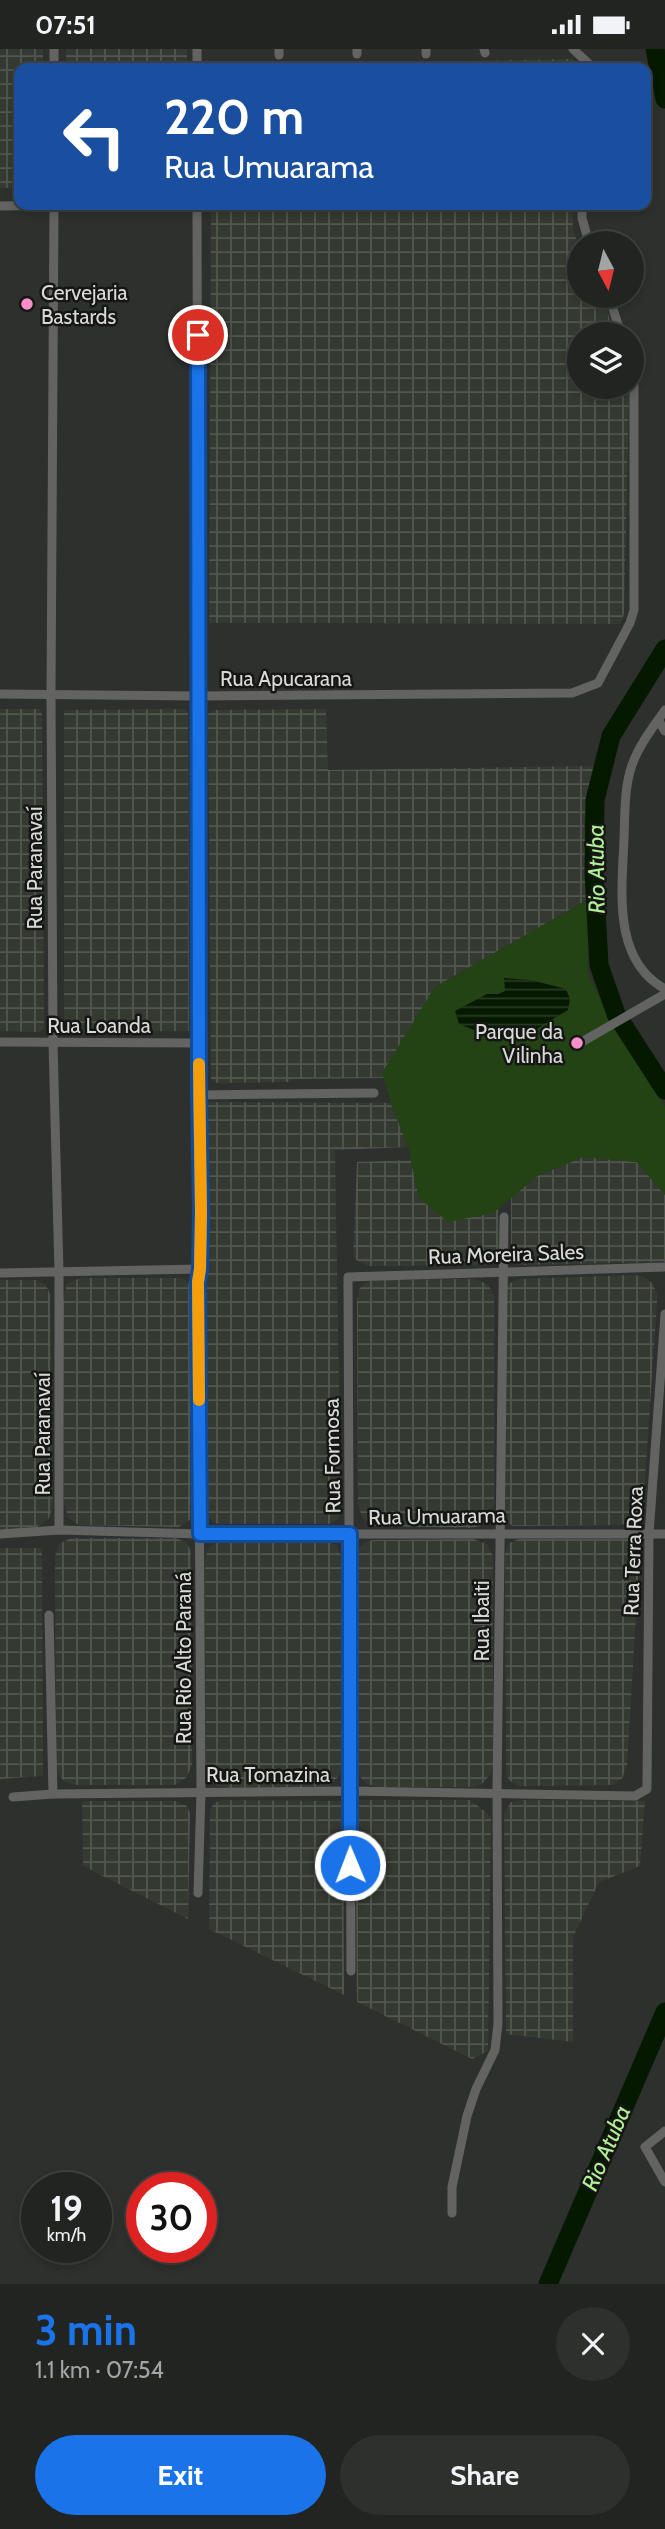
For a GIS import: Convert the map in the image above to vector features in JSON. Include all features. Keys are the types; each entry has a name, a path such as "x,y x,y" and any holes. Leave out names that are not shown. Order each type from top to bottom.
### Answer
{"street":[{"path":"573,49 585,63"},
{"name":"Rua Paranavaí","path":"54,210 51,694 53,1043 59,1272 59,1530"},
{"name":"Rua Rio Alto Paraná","path":"197,210 201,1792 198,1893"},
{"path":"582,210 586,231"},
{"name":"Rua Apucarana","path":"0,694 197,696 572,693 598,683 630,623 634,610 634,399"},
{"path":"580,1043 665,991 652,981 636,961 624,926 622,904 628,779 636,756 665,710"},
{"path":"658,720 665,731"},
{"name":"Rua Loanda","path":"0,1042 199,1042"},
{"path":"199,1095 374,1093"},
{"name":"Rua Ibaiti","path":"452,2213 452,2187 467,2116 476,2089 495,2050 498,2024 497,1793 504,1217"},
{"name":"Rua Moreira Sales","path":"348,1277 665,1267"},
{"path":"0,1273 200,1269"},
{"name":"Rua Formosa","path":"348,1277 351,1971"},
{"name":"Rua Terra Roxa","path":"647,1789 649,1534 665,1314"},
{"name":"Rua Umuarama","path":"0,1534 59,1530 200,1534 665,1534"},
{"path":"49,1615 53,1794"},
{"name":"Rua Tomazina","path":"13,1797 53,1794 350,1791 635,1796 647,1789"},
{"path":"665,2131 645,2147 665,2182"}],"shaded area":[{"path":"0,49 43,49 43,63 14,63 14,188 0,188"},
{"path":"66,49 187,49 187,63 66,63"},
{"path":"573,59 576,63 366,63"},
{"path":"211,210 572,210 574,231 567,231 567,308 607,308 610,322 567,322 567,399 629,399 624,614 620,624 209,623"},
{"path":"0,709 39,709 42,712 44,1028 40,1032 0,1031"},
{"path":"185,709 188,713 189,1031 64,1032 64,710"},
{"path":"326,709 328,770 594,766 584,820 587,900 435,987 384,1078 217,1083 211,1079 208,714 212,710"},
{"path":"504,978 531,980 566,989 570,999 568,1010 528,1034 518,1036 507,1028 474,1030 459,1024 455,1011 487,994 505,991"},
{"path":"208,1102 391,1103 408,1147 335,1150 341,1512 337,1520 329,1524 218,1524 212,1521 206,1512 204,1314 207,1287"},
{"path":"583,1157 637,1162 665,1195 665,1262 514,1263 511,1257 511,1198 537,1176"},
{"path":"411,1160 419,1198 498,1209 499,1254 495,1263 369,1266 356,1260 353,1255 357,1162"},
{"path":"635,1275 652,1283 657,1293 643,1507 640,1518 633,1523 619,1525 512,1526 506,1520 504,1507 506,1285 519,1279"},
{"path":"81,1278 180,1278 186,1280 193,1289 196,1506 191,1519 179,1527 78,1525 68,1517 64,1503 63,1300 67,1283"},
{"path":"474,1279 488,1284 494,1296 492,1514 482,1525 473,1528 372,1526 362,1517 358,1503 359,1289 373,1280"},
{"path":"0,1280 36,1280 46,1285 50,1294 53,1508 48,1520 32,1530 0,1529"},
{"path":"71,1538 175,1538 186,1542 191,1551 192,1764 187,1777 175,1785 74,1785 65,1782 59,1775 56,1761 55,1556 59,1544"},
{"path":"473,1539 487,1544 493,1556 491,1774 481,1785 472,1787 379,1787 367,1784 360,1777 357,1763 358,1549 372,1540"},
{"path":"519,1539 629,1539 637,1542 640,1549 627,1765 622,1779 613,1785 519,1786 506,1775 505,1553 509,1543"},
{"path":"322,1540 336,1545 342,1557 340,1775 330,1785 321,1788 228,1788 215,1785 209,1778 206,1764 207,1550 221,1541"},
{"path":"0,1548 42,1548 43,1776 0,1779"},
{"path":"222,1800 343,1801 344,1995 209,1929 210,1810 214,1803"},
{"path":"355,1800 471,1800 491,1817 488,2051 472,2059 357,2002"},
{"path":"82,1801 175,1801 187,1806 190,1813 188,1919 83,1866"},
{"path":"645,1801 640,1866 599,1882 573,1937 573,2042 506,2034 504,1813 511,1802"}],"green space":[{"path":"587,900 588,974 615,1028 665,1107 665,1195 637,1162 583,1157 537,1176 493,1213 448,1222 419,1198 408,1147 382,1073 435,987"}],"waterway":[{"name":"Rio Atuba","path":"655,49 665,99"},
{"name":"Rio Atuba","path":"665,649 611,736 595,800 594,873 599,965 616,1014 665,1090"},
{"name":"Rio Atuba","path":"548,2284 665,2012"}],"slow traffic":[{"path":"199,1064 199,1400"}],"place":[{"name":"Cervejaria Bastards","path":"27,304"},
{"name":"Parque da Vilinha","path":"577,1043"}],"route":[{"path":"198,335 200,1534 350,1534 350,1865"}]}
